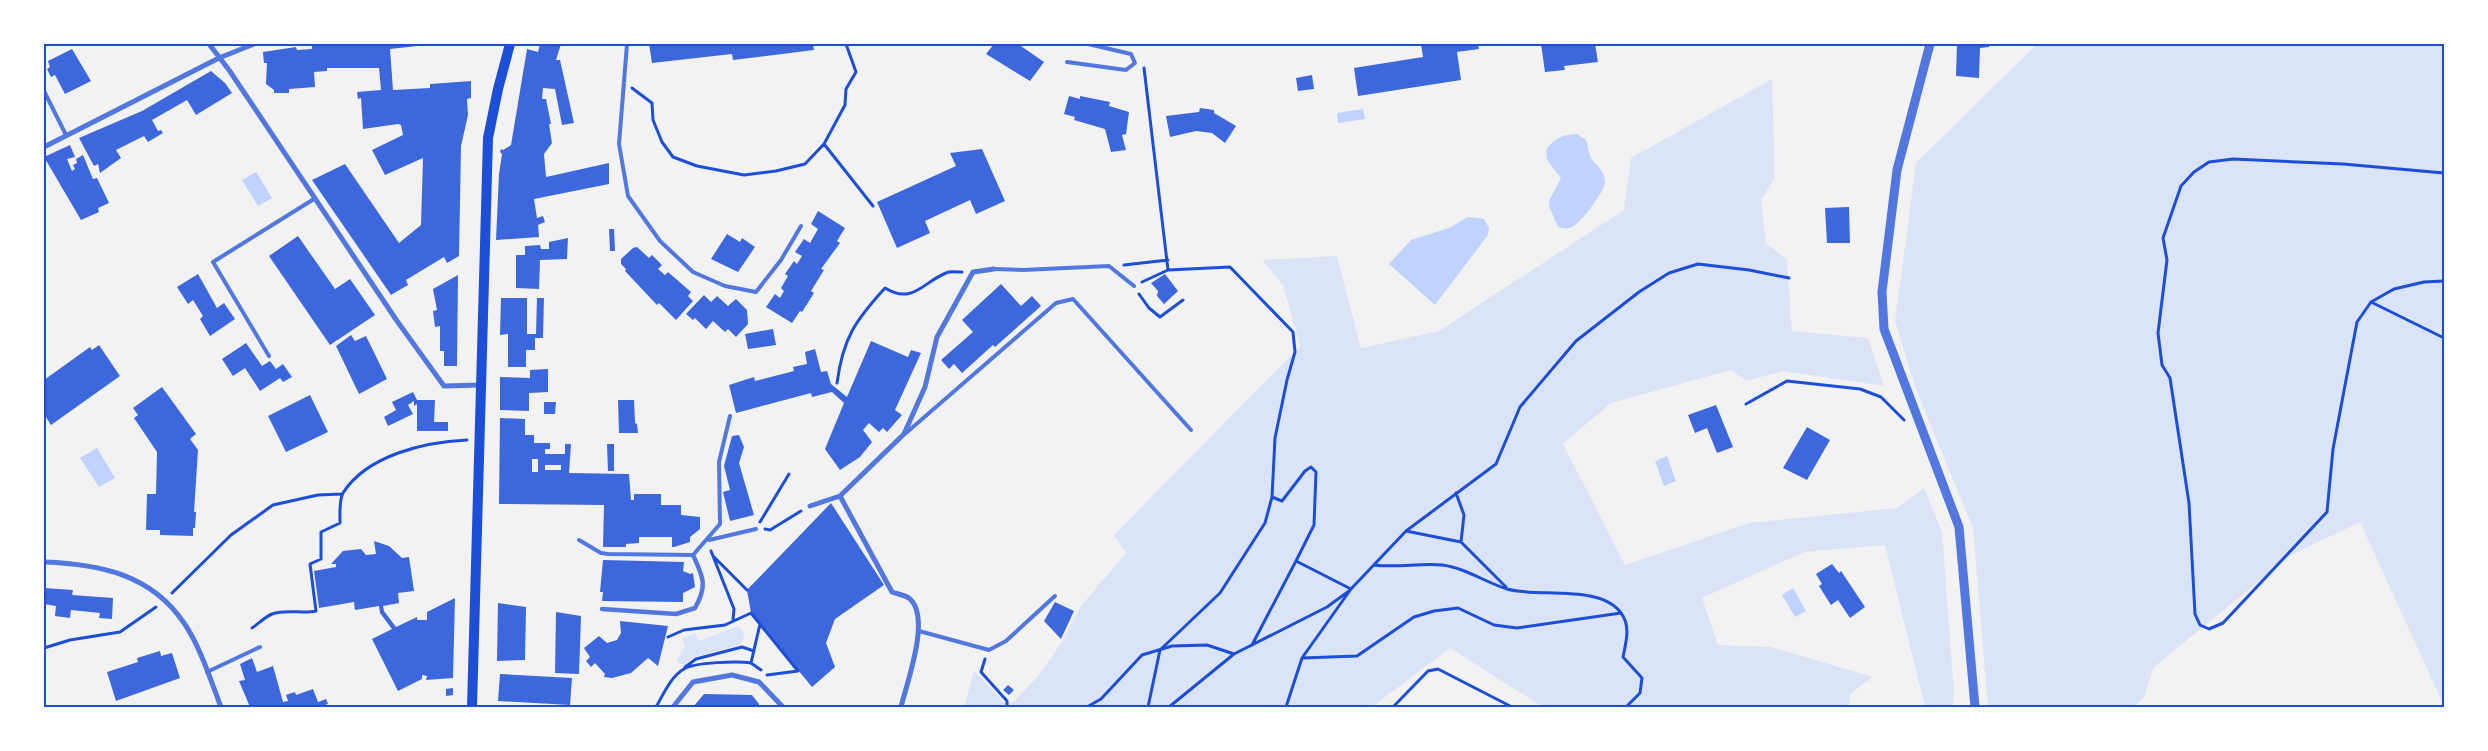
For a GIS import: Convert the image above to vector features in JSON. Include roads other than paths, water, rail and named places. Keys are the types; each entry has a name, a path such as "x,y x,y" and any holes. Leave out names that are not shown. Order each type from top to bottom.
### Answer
{"main road":[{"path":"472,707 488,138 510,44"}],"street":[{"path":"209,44 229,70 314,198 444,386 481,385"},
{"path":"44,147 219,58 254,44"},
{"path":"1930,44 1897,170 1882,292 1884,330 1960,527 1975,707"},
{"path":"810,506 840,496 904,434 925,387 936,337 972,272 994,269"},
{"path":"840,496 892,592 910,598 919,612 919,631 901,707"},
{"path":"602,609 676,614 696,608 704,593 702,575 693,555"},
{"path":"44,562 103,568 136,579 164,601 184,624 221,707"},
{"path":"672,707 693,682 732,675 759,682 783,706"}],"lane":[{"path":"627,44 619,144 628,196 660,241 692,272 725,286 756,292 781,260 801,226"},
{"path":"1067,62 1126,70 1135,62 1131,54 1088,44"},
{"path":"44,91 66,135"},
{"path":"269,356 213,262 314,198"},
{"path":"994,269 1023,270 1109,266 1134,286"},
{"path":"904,434 1056,302 1065,299 1073,299 1191,430"},
{"path":"578,540 601,553 608,554 693,555 709,540 720,524 719,462 730,416"},
{"path":"709,540 756,529"},
{"path":"919,631 989,650 1006,641 1055,596"},
{"path":"207,672 260,648"}],"water":[{"path":"1363,109 1365,119 1338,123 1337,113"},
{"path":"1577,134 1586,140 1591,158 1603,173 1605,182 1596,200 1585,215 1574,226 1562,228 1558,227 1549,206 1550,199 1561,178 1547,160 1546,150 1553,142 1560,138"},
{"path":"256,172 272,198 258,206 242,180"},
{"path":"1468,217 1484,219 1489,228 1488,235 1435,305 1389,264 1411,240 1449,228"},
{"path":"97,448 115,478 99,487 80,458"},
{"path":"1667,456 1676,481 1664,486 1655,461"},
{"path":"1793,588 1806,611 1795,617 1782,595"}]}
